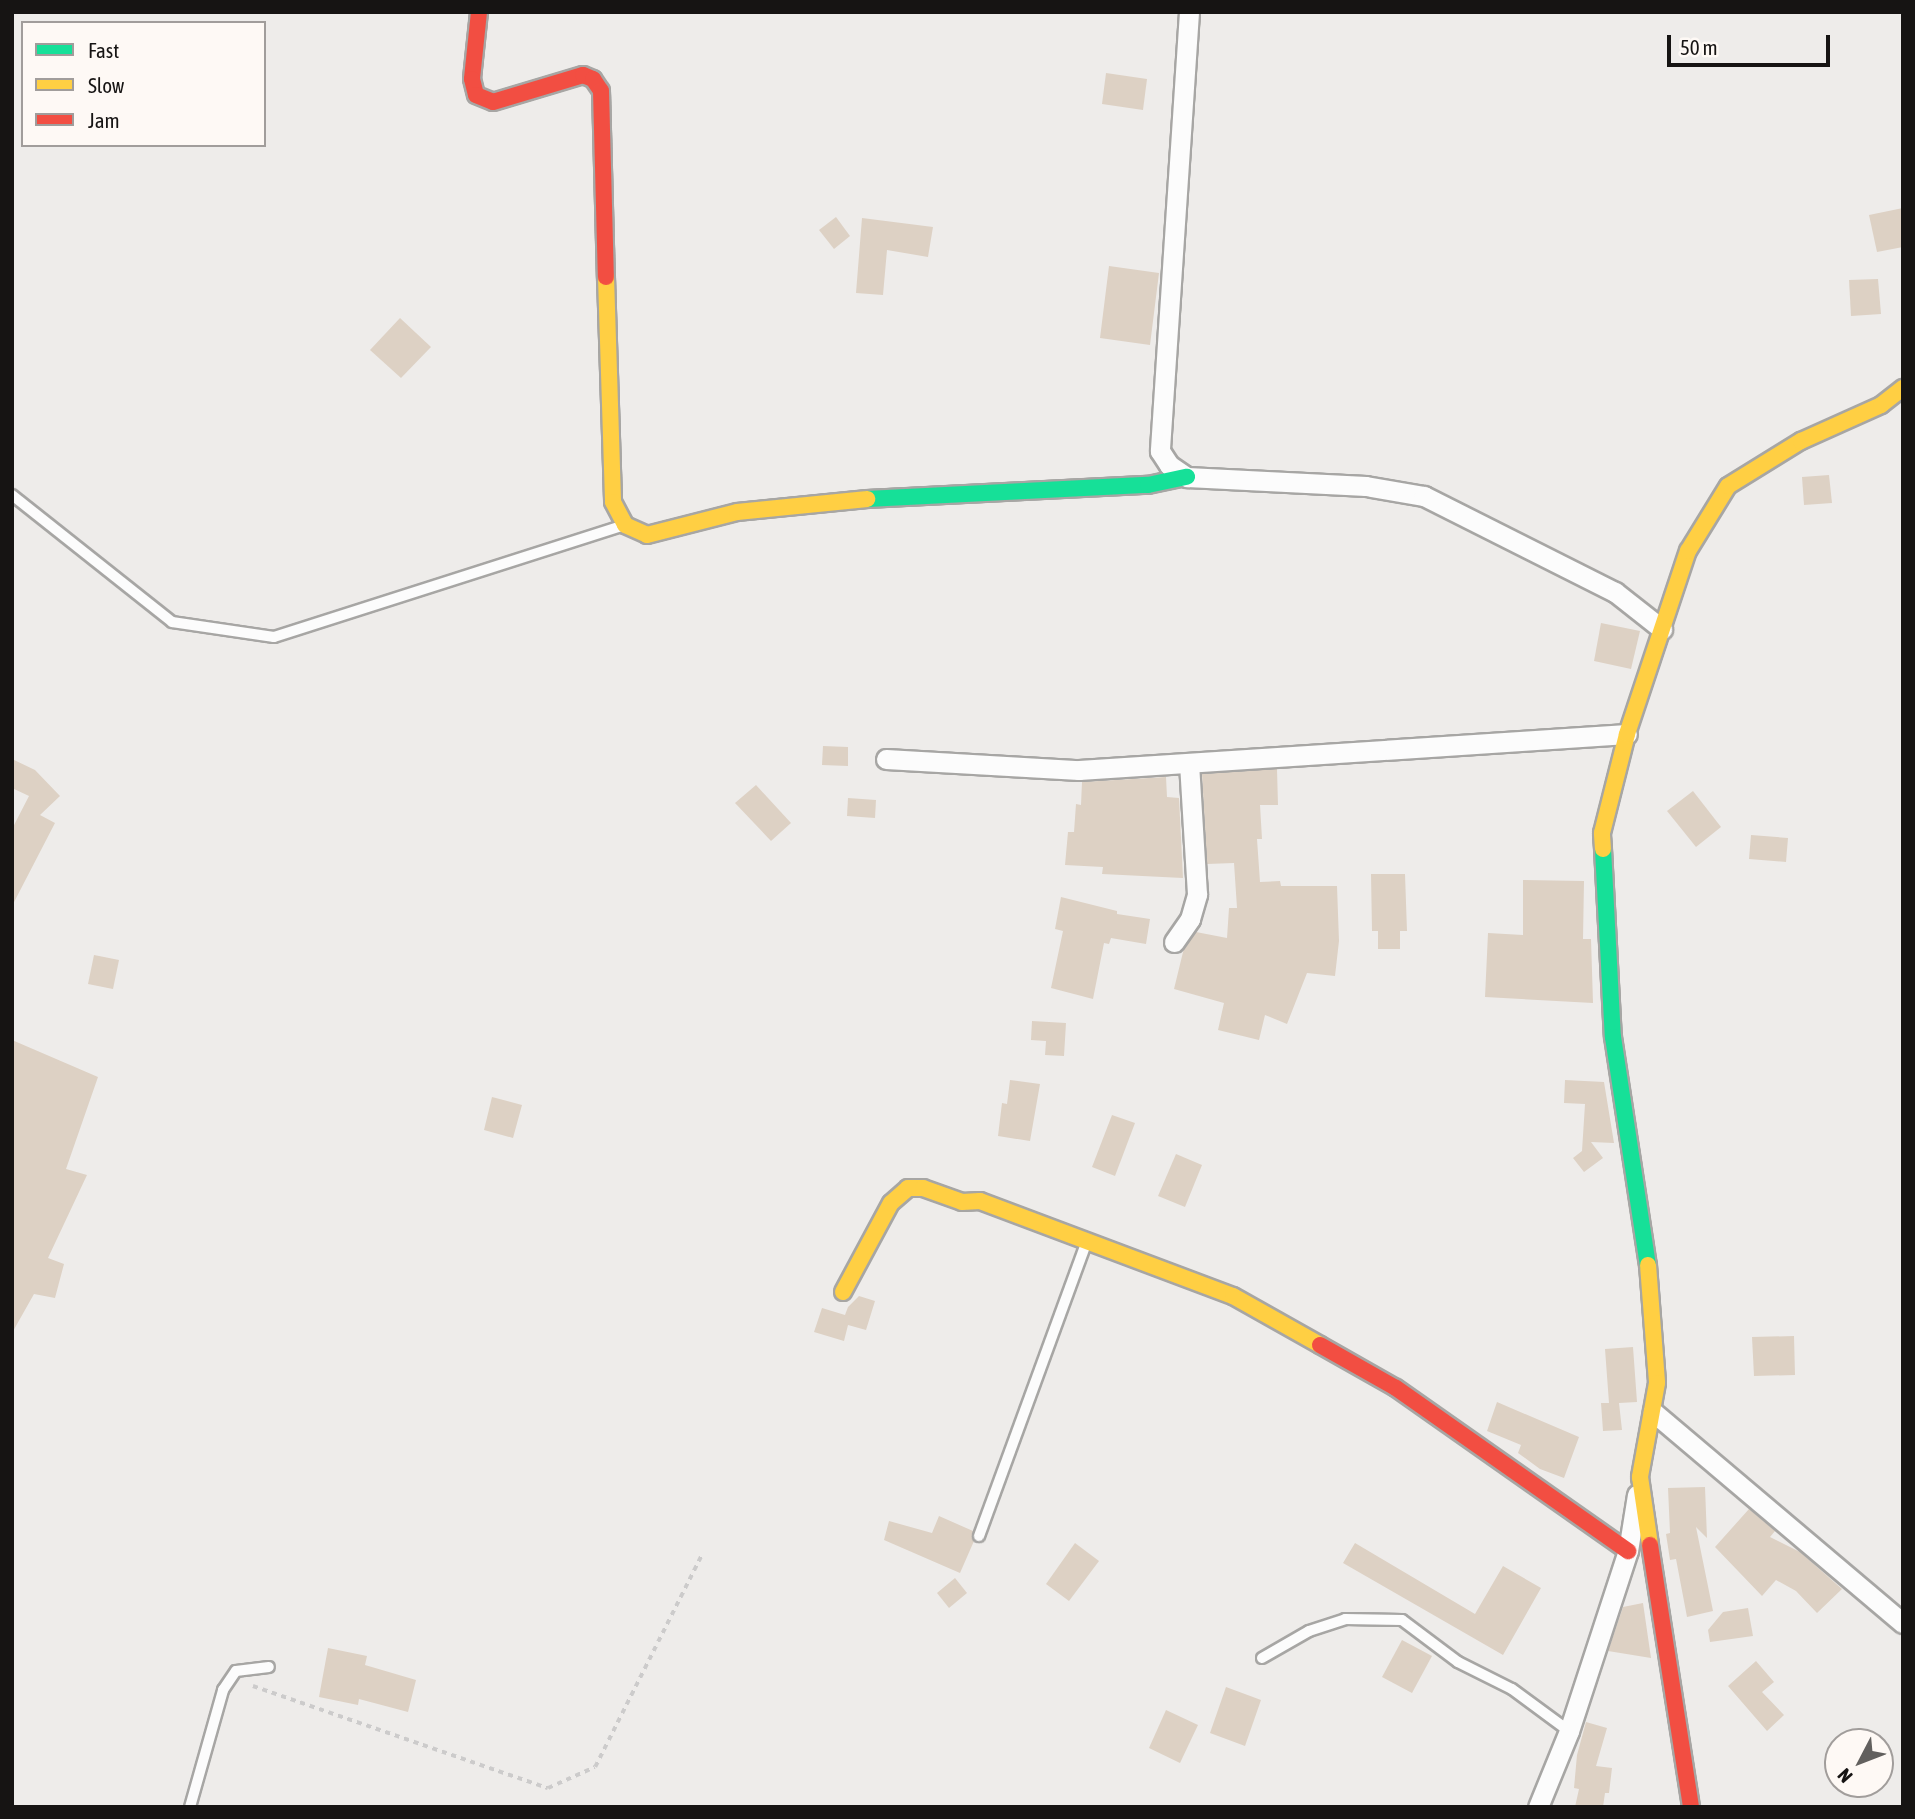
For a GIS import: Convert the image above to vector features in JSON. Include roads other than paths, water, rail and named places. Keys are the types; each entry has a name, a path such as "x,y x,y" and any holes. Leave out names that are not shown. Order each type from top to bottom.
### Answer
{"street":[{"path":"479,12 472,79 476,95 493,102 583,75 593,79 601,90 613,502 625,525 647,535 737,512 822,502 1148,485 1186,477 1366,486 1424,496 1615,593 1662,629"},
{"path":"1186,477 1169,465 1160,451 1189,12"},
{"path":"1538,1807 1569,1731 1628,1551 1657,1383 1646,1238 1613,1038 1602,833 1627,734 1688,551 1728,486 1801,441 1881,405 1903,388"},
{"path":"886,759 1079,770 1627,734"},
{"path":"1174,942 1190,919 1197,894 1189,763"},
{"path":"843,1292 891,1203 908,1188 923,1188 962,1202 980,1201 1233,1296 1396,1388 1628,1551"},
{"path":"1653,1412 1903,1623"},
{"path":"1640,1477 1691,1807"}],"lane":[{"path":"12,495 172,622 274,637 625,525"},
{"path":"979,1536 1087,1241"},
{"path":"1262,1658 1309,1630 1345,1619 1402,1620 1458,1662 1512,1689 1569,1731"},
{"path":"190,1807 223,1690 236,1671 270,1667"}]}
